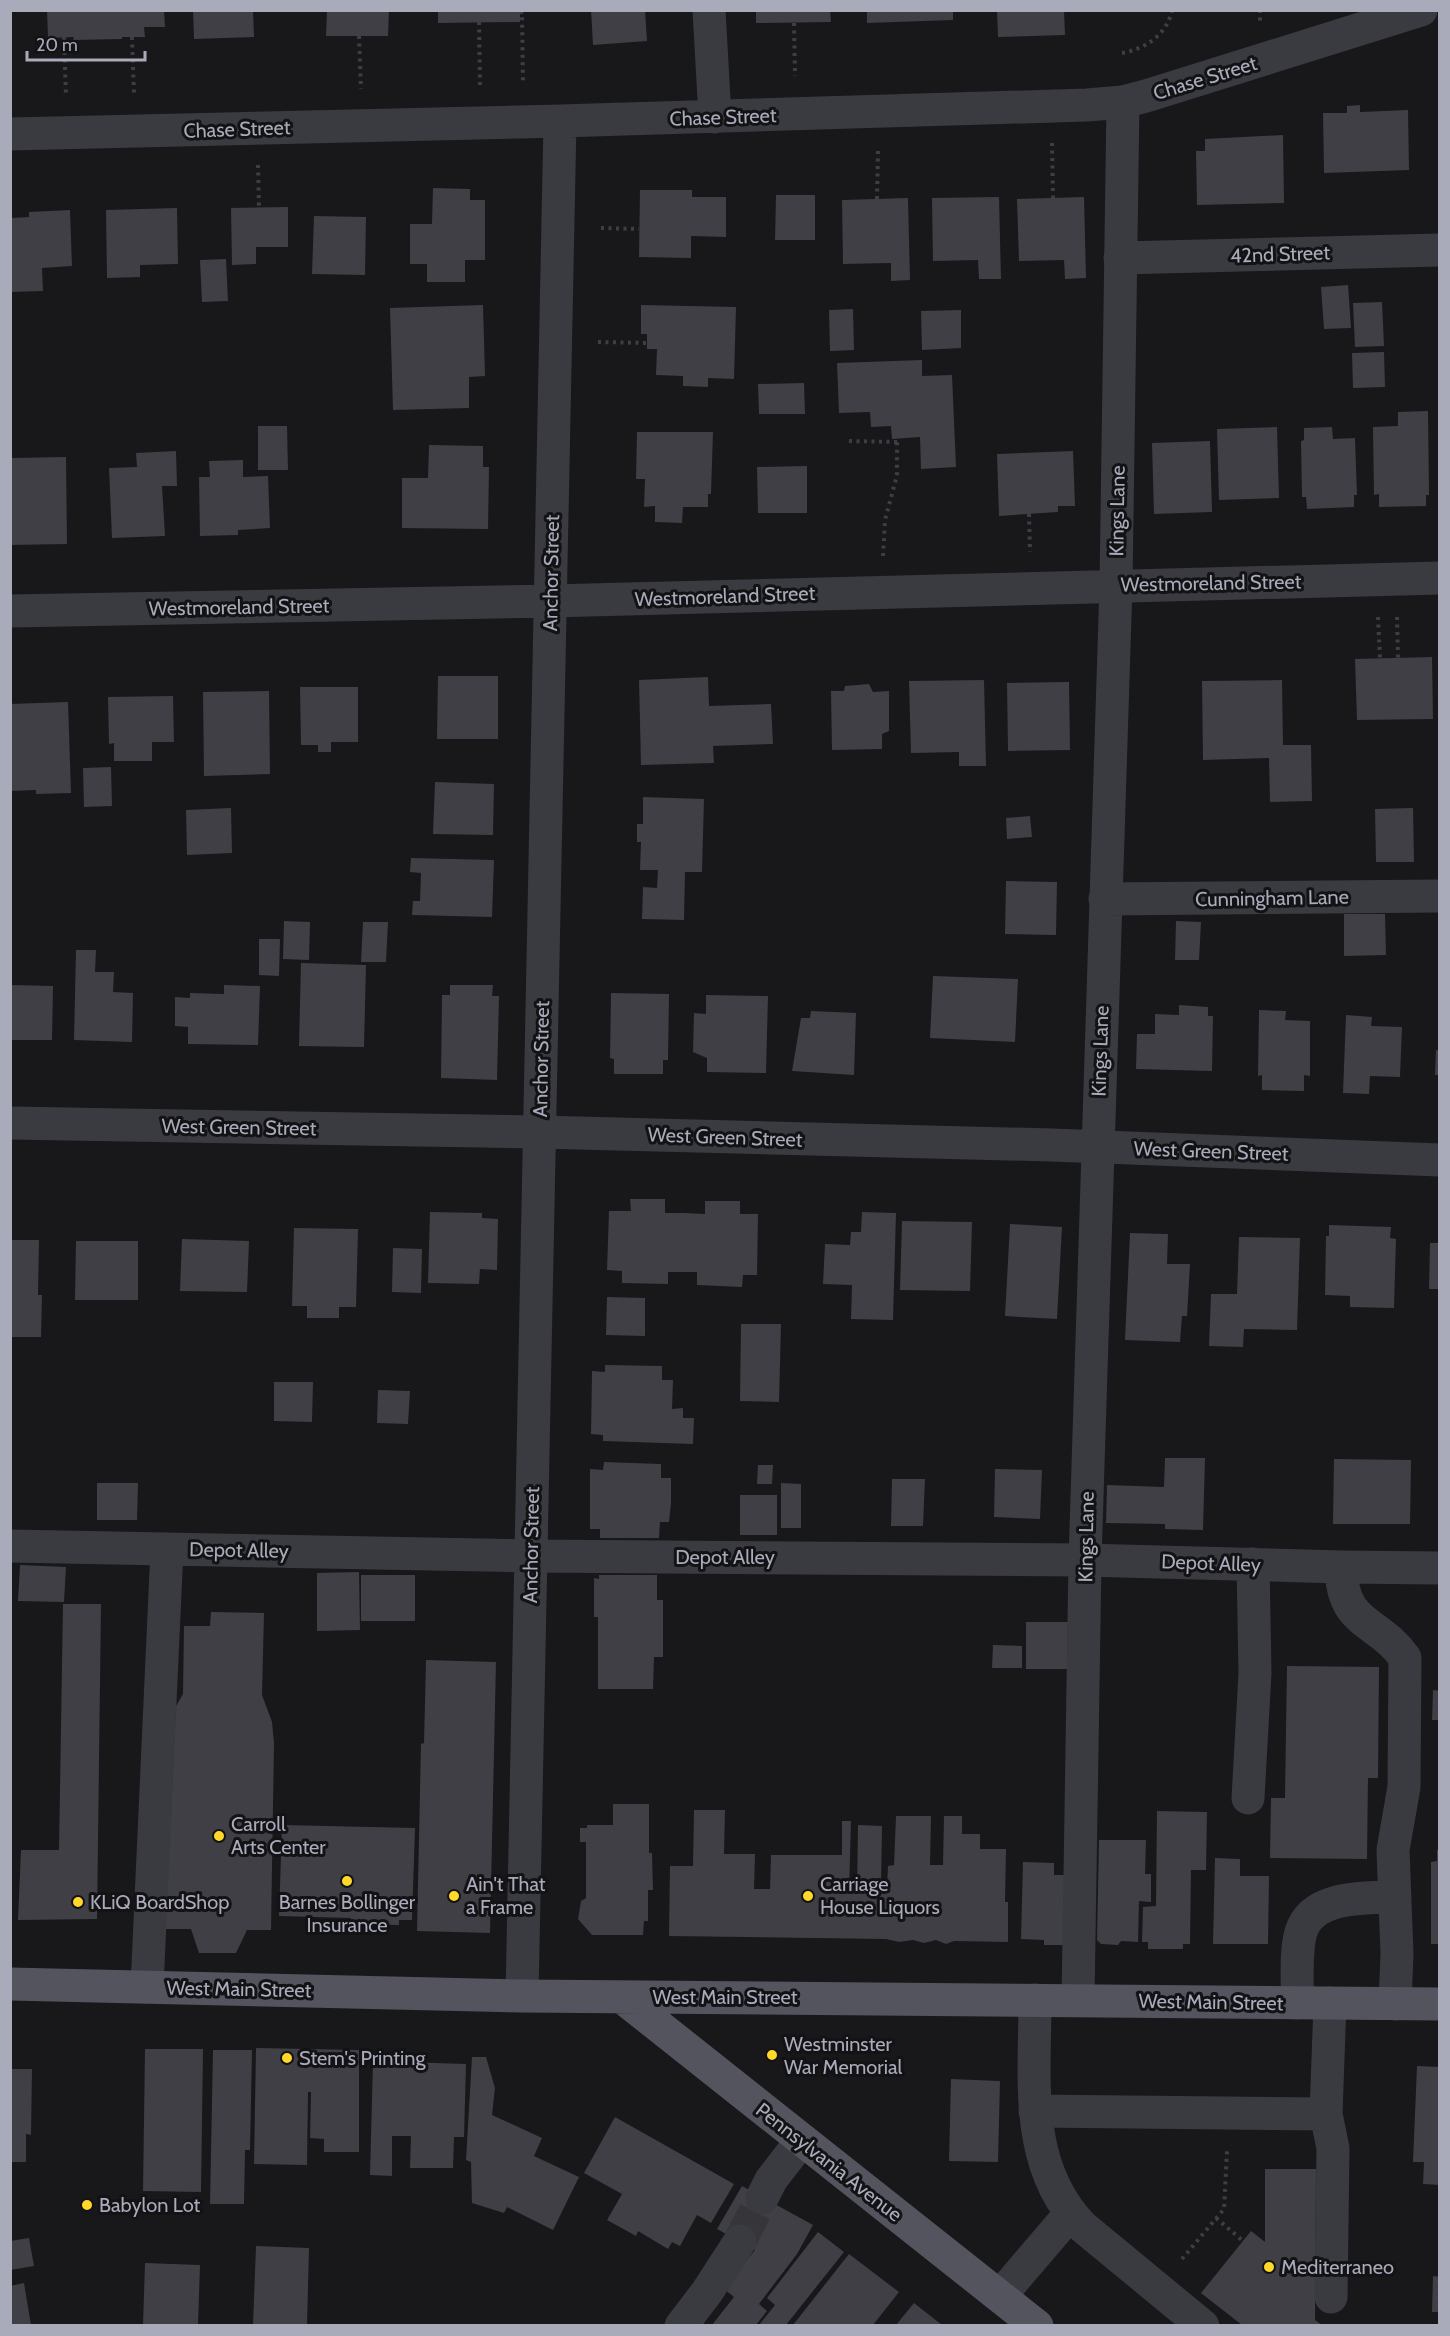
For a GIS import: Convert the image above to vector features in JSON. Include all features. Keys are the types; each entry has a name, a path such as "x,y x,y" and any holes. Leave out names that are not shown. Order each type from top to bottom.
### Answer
{"main road":[{"name":"West Main Street","path":"10,1984 522,1996 1440,2004"},
{"name":"Pennsylvania Avenue","path":"622,1997 801,2141 1037,2325"}],"street":[{"path":"709,10 715,117"},
{"name":"Chase Street","path":"10,134 560,122 1075,106 1123,102 1302,48 1379,16 1421,10"},
{"name":"Kings Lane","path":"1078,2000 1085,1560 1116,585 1123,102"},
{"name":"Anchor Street","path":"522,1996 560,122"},
{"name":"42nd Street","path":"1120,258 1440,250"},
{"name":"Westmoreland Street","path":"10,611 550,601 1440,578"},
{"name":"Cunningham Lane","path":"1105,899 1440,896"},
{"name":"West Green Street","path":"10,1123 539,1132 1097,1147 1440,1160"},
{"name":"Depot Alley","path":"10,1546 531,1556 1085,1560 1341,1568 1440,1568"},
{"path":"147,1987 167,1549"},
{"path":"1248,1798 1255,1673 1253,1564"},
{"path":"1341,1568 1341,1587 1348,1605 1362,1620 1399,1649 1405,1658 1404,1787 1393,1850 1395,2004"},
{"path":"1297,2003 1301,1932 1313,1913 1335,1903 1360,1898 1395,1897"},
{"path":"1035,2000 1035,2111 1047,2174 1056,2195 1083,2227 1195,2318"},
{"path":"1330,2003 1326,2114 1333,2148 1331,2297"},
{"path":"1035,2111 1326,2114"},
{"path":"762,2198 771,2180 801,2141"},
{"path":"1000,2296 1070,2214"},
{"path":"681,2325 740,2241"}],"path":[{"path":"1122,53 1138,49 1158,36 1167,25 1172,10"},
{"path":"1260,10 1260,24"},
{"path":"519,13 522,12 523,84"},
{"path":"478,22 480,86"},
{"path":"794,23 795,77"},
{"path":"359,36 361,89"},
{"path":"64,37 66,97"},
{"path":"132,37 134,95"},
{"path":"1052,143 1053,198"},
{"path":"877,199 878,149"},
{"path":"258,165 259,208"},
{"path":"601,228 639,229"},
{"path":"598,342 647,343"},
{"path":"849,441 897,440 897,475 885,520 883,558"},
{"path":"1029,514 1030,554"},
{"path":"1396,608 1398,658"},
{"path":"1377,609 1380,658"},
{"path":"1204,2232 1224,2209 1226,2168"},
{"path":"1216,2218 1243,2241"}],"building":[{"path":"47,10 164,10 165,27 144,27 145,37 73,40 74,37 48,38"},
{"path":"193,10 253,10 254,37 194,39"},
{"path":"327,10 389,10 388,36 326,36"},
{"path":"438,10 520,10 520,22 438,23"},
{"path":"591,10 645,10 647,41 593,45"},
{"path":"756,10 830,10 831,22 756,23"},
{"path":"867,10 953,10 953,20 867,23"},
{"path":"997,10 1064,10 1065,35 998,37"},
{"path":"1360,105 1360,112 1408,110 1409,170 1324,173 1323,113 1347,113 1347,106"},
{"path":"1283,135 1284,203 1197,205 1196,151 1205,151 1205,139"},
{"path":"433,188 470,189 470,200 485,200 485,260 465,260 465,282 427,282 427,264 410,264 410,224 432,224"},
{"path":"640,190 692,190 692,197 726,197 726,237 691,236 691,258 639,257"},
{"path":"776,195 815,195 815,240 775,240"},
{"path":"999,197 1001,279 979,279 978,260 933,261 932,198"},
{"path":"1084,197 1086,278 1065,279 1064,260 1019,261 1017,199"},
{"path":"908,198 910,280 891,281 891,263 843,264 842,200"},
{"path":"288,207 288,247 256,247 256,264 232,265 231,208"},
{"path":"177,208 178,264 140,265 140,277 107,278 106,210"},
{"path":"70,210 72,266 42,268 43,291 10,292 10,218 29,217 29,212"},
{"path":"314,216 366,217 365,275 312,274"},
{"path":"226,259 228,301 202,302 200,260"},
{"path":"1348,285 1351,328 1324,329 1321,287"},
{"path":"1382,302 1384,346 1355,347 1353,303"},
{"path":"483,305 485,376 469,377 469,408 393,410 390,308"},
{"path":"641,305 736,307 734,379 708,378 708,387 683,386 683,376 656,375 657,349 647,349 647,334 641,334"},
{"path":"853,309 854,350 830,351 829,310"},
{"path":"961,310 961,348 922,350 921,311"},
{"path":"1384,352 1385,387 1353,388 1352,353"},
{"path":"922,360 922,376 952,375 956,467 921,469 920,437 892,439 891,426 871,427 870,412 839,413 837,363"},
{"path":"804,383 805,414 759,414 758,384"},
{"path":"1428,411 1429,495 1426,495 1426,506 1379,507 1379,494 1374,495 1373,427 1398,426 1398,412"},
{"path":"258,426 287,426 288,470 258,470"},
{"path":"1277,427 1279,498 1219,500 1217,429"},
{"path":"1332,427 1333,439 1355,438 1357,495 1354,495 1354,507 1307,509 1306,497 1302,497 1301,441 1304,440 1304,428"},
{"path":"637,432 713,432 711,494 708,494 708,507 683,507 682,523 655,522 655,506 644,507 645,479 636,479"},
{"path":"1210,441 1212,512 1154,514 1152,443"},
{"path":"429,445 483,446 483,467 489,467 488,529 402,528 402,478 428,478"},
{"path":"176,451 177,486 162,486 165,536 112,538 109,468 137,467 136,453"},
{"path":"1073,451 1075,506 1058,506 1058,512 999,516 997,454"},
{"path":"66,457 67,544 10,545 10,458"},
{"path":"243,460 243,477 268,476 270,528 238,530 238,535 200,536 199,477 210,477 209,461"},
{"path":"807,466 807,513 758,513 757,467"},
{"path":"1432,657 1433,719 1357,720 1355,659"},
{"path":"438,676 498,676 498,739 437,739"},
{"path":"708,677 709,706 771,704 773,744 713,746 714,763 641,765 639,680"},
{"path":"984,680 986,766 959,766 959,752 911,753 909,681"},
{"path":"1282,680 1283,745 1311,745 1312,801 1270,802 1269,758 1203,760 1202,681"},
{"path":"1069,682 1070,750 1008,751 1007,683"},
{"path":"869,684 873,692 889,691 889,731 882,734 882,749 832,750 831,691 844,691 845,686"},
{"path":"300,687 358,687 358,742 331,742 331,752 318,752 318,745 301,745"},
{"path":"269,691 270,774 204,776 203,692"},
{"path":"173,696 174,742 152,742 152,761 114,761 114,743 109,744 108,697"},
{"path":"68,702 71,793 36,794 36,790 10,791 10,704"},
{"path":"111,767 112,806 84,807 83,768"},
{"path":"435,782 494,784 493,835 433,834"},
{"path":"643,797 704,799 702,872 685,872 684,920 642,919 643,887 657,888 658,870 640,870 641,842 637,842 637,824 643,824"},
{"path":"231,808 232,853 187,855 186,810"},
{"path":"1413,808 1414,862 1376,862 1375,809"},
{"path":"1030,816 1032,837 1007,839 1006,818"},
{"path":"411,858 494,860 492,917 412,915 413,901 420,901 421,873 410,872"},
{"path":"1006,881 1057,882 1056,935 1005,934"},
{"path":"1344,914 1385,914 1386,955 1344,956"},
{"path":"284,921 310,922 309,960 283,959"},
{"path":"1176,921 1201,922 1199,960 1175,960"},
{"path":"363,922 388,922 386,962 361,962"},
{"path":"259,939 280,939 279,976 259,975"},
{"path":"76,950 96,950 95,972 114,972 113,992 133,993 132,1042 74,1040"},
{"path":"301,963 366,965 364,1047 299,1046"},
{"path":"933,976 1018,979 1015,1042 930,1038"},
{"path":"10,985 53,986 52,1040 10,1040"},
{"path":"224,985 260,986 258,1045 188,1044 188,1027 175,1026 175,997 190,998 190,993 224,994"},
{"path":"450,985 493,985 492,996 499,996 497,1080 441,1078 442,995 450,995"},
{"path":"611,993 669,994 668,1060 663,1060 663,1074 614,1074 614,1059 610,1058"},
{"path":"706,995 768,996 766,1073 707,1072 707,1058 693,1052 694,1013 706,1014"},
{"path":"1179,1005 1208,1007 1208,1016 1213,1016 1212,1071 1136,1069 1137,1034 1155,1034 1155,1014 1179,1015"},
{"path":"1259,1010 1286,1011 1285,1020 1310,1021 1310,1076 1304,1075 1304,1091 1262,1090 1262,1075 1258,1076"},
{"path":"811,1011 856,1013 854,1075 792,1071 801,1018 810,1018"},
{"path":"1346,1015 1372,1017 1371,1026 1402,1027 1400,1077 1370,1076 1369,1094 1343,1093"},
{"path":"1436,1050 1440,1051 1440,1075 1435,1075"},
{"path":"630,1199 665,1199 665,1213 705,1214 705,1201 740,1201 740,1214 758,1214 757,1275 743,1275 742,1287 697,1285 697,1272 668,1272 668,1284 622,1283 622,1271 607,1270 609,1211 631,1211"},
{"path":"430,1212 482,1213 482,1218 498,1219 497,1270 480,1269 479,1284 428,1283"},
{"path":"862,1212 896,1213 893,1320 851,1319 852,1285 823,1284 825,1244 850,1245 851,1232 861,1232"},
{"path":"902,1221 972,1222 970,1291 900,1290"},
{"path":"1010,1224 1062,1227 1057,1319 1005,1316"},
{"path":"1329,1225 1391,1227 1390,1238 1396,1239 1394,1308 1350,1307 1350,1296 1325,1295 1326,1236 1329,1236"},
{"path":"294,1228 358,1229 356,1307 339,1307 339,1318 307,1318 307,1306 292,1306"},
{"path":"1130,1233 1168,1234 1167,1264 1190,1264 1187,1316 1182,1316 1180,1342 1125,1340"},
{"path":"1239,1237 1300,1238 1297,1330 1244,1329 1243,1347 1209,1346 1211,1294 1237,1294"},
{"path":"182,1239 249,1241 247,1292 180,1291"},
{"path":"10,1240 39,1240 38,1295 42,1295 41,1337 10,1337"},
{"path":"76,1241 138,1241 138,1300 75,1300"},
{"path":"1430,1243 1440,1243 1440,1289 1429,1289"},
{"path":"393,1248 422,1249 421,1293 392,1292"},
{"path":"607,1297 645,1298 645,1336 606,1335"},
{"path":"741,1324 781,1324 779,1402 740,1401"},
{"path":"605,1365 662,1366 662,1380 673,1380 672,1409 683,1408 683,1418 694,1418 693,1444 603,1441 603,1435 591,1434 592,1371 605,1372"},
{"path":"274,1382 313,1382 312,1422 274,1421"},
{"path":"378,1390 410,1391 408,1424 377,1423"},
{"path":"1165,1458 1205,1458 1203,1530 1165,1529 1165,1524 1106,1523 1107,1485 1164,1487"},
{"path":"1334,1459 1411,1460 1410,1524 1333,1524"},
{"path":"604,1462 661,1464 661,1478 671,1478 671,1503 669,1522 660,1522 659,1538 600,1538 600,1529 590,1529 590,1469 603,1470"},
{"path":"758,1465 773,1465 772,1484 757,1484"},
{"path":"995,1469 1042,1470 1040,1519 994,1517"},
{"path":"892,1479 925,1479 923,1526 891,1526"},
{"path":"97,1483 138,1483 137,1520 97,1520"},
{"path":"781,1483 801,1484 801,1528 781,1528"},
{"path":"740,1495 777,1495 777,1535 740,1535"},
{"path":"20,1565 66,1567 64,1602 18,1601"},
{"path":"359,1572 360,1630 317,1631 317,1573"},
{"path":"361,1575 415,1575 415,1621 361,1621"},
{"path":"599,1575 657,1575 657,1600 663,1600 663,1657 654,1657 653,1689 598,1689 598,1617 594,1617 594,1578 599,1579"},
{"path":"63,1604 101,1604 97,1919 18,1920 21,1850 59,1850"},
{"name":"Carroll Arts Center","path":"211,1612 264,1613 262,1695 272,1722 274,1743 271,1930 247,1930 236,1953 199,1953 191,1929 165,1929 176,1706 183,1694 184,1626 210,1626"},
{"path":"1026,1622 1068,1622 1067,1669 1026,1669"},
{"path":"993,1645 1022,1646 1022,1668 992,1668"},
{"path":"426,1660 496,1662 490,1933 417,1931 421,1744 424,1743"},
{"path":"1287,1666 1379,1667 1378,1778 1368,1778 1367,1859 1270,1858 1271,1798 1285,1798"},
{"path":"1433,1690 1440,1691 1440,1720 1432,1720"},
{"path":"613,1804 649,1804 649,1853 652,1853 653,1890 648,1890 648,1921 644,1921 643,1935 592,1935 578,1919 581,1901 586,1898 586,1842 580,1842 580,1828 587,1828 587,1825 613,1825"},
{"path":"694,1810 725,1810 724,1854 755,1854 754,1889 770,1889 771,1855 842,1855 842,1821 851,1821 849,1892 857,1892 858,1825 882,1826 881,1887 887,1887 888,1866 894,1865 896,1816 931,1816 930,1865 943,1865 944,1816 962,1816 962,1834 980,1834 980,1849 1006,1849 1005,1902 1008,1902 1008,1942 954,1941 946,1944 936,1940 924,1943 913,1940 899,1942 886,1939 669,1936 670,1866 693,1866"},
{"path":"1157,1811 1207,1812 1206,1870 1191,1870 1190,1944 1183,1944 1183,1949 1148,1949 1148,1942 1142,1942 1143,1907 1156,1906"},
{"path":"282,1825 415,1828 412,1920 399,1920 399,1925 351,1924 351,1918 279,1916"},
{"path":"1099,1840 1146,1840 1145,1874 1151,1874 1151,1902 1139,1901 1138,1942 1121,1941 1118,1945 1101,1944 1097,1940"},
{"path":"1437,1850 1440,1850 1440,1944 1431,1944 1431,1862 1437,1861"},
{"path":"1215,1858 1240,1859 1240,1876 1269,1876 1268,1944 1213,1944"},
{"path":"1023,1862 1054,1863 1054,1875 1073,1875 1067,1945 1044,1945 1044,1940 1021,1939"},
{"path":"256,2048 359,2050 359,2152 324,2152 324,2139 310,2138 311,2092 308,2092 307,2165 254,2164"},
{"path":"145,2049 203,2049 201,2192 143,2191"},
{"path":"213,2050 252,2050 250,2150 245,2150 244,2204 210,2204"},
{"path":"472,2057 486,2057 495,2088 492,2115 542,2138 534,2156 579,2177 553,2230 507,2207 504,2213 472,2203 471,2162 466,2160"},
{"path":"373,2061 466,2064 464,2137 454,2137 453,2168 410,2168 411,2136 392,2136 392,2176 370,2175"},
{"path":"1417,2066 1440,2067 1440,2185 1423,2184 1424,2162 1413,2162"},
{"path":"10,2069 32,2069 31,2135 26,2134 26,2162 10,2162"},
{"path":"951,2079 1000,2081 998,2162 949,2161"},
{"path":"615,2117 734,2184 711,2223 697,2215 680,2246 672,2242 668,2249 638,2231 636,2236 607,2220 622,2194 584,2173"},
{"name":"Mediterraneo","path":"1265,2169 1316,2169 1315,2320 1322,2325 1242,2325 1201,2293 1251,2231 1265,2242"},
{"path":"742,2186 813,2225 797,2254 759,2304 767,2311 756,2325 712,2325 734,2297 724,2289 755,2250 717,2229"},
{"path":"818,2232 844,2252 786,2325 759,2325 775,2305 767,2298"},
{"path":"29,2238 34,2266 10,2270 10,2241"},
{"path":"256,2246 309,2248 307,2325 253,2325"},
{"path":"849,2254 899,2292 873,2325 793,2325"},
{"path":"145,2263 200,2265 198,2325 143,2325"},
{"path":"1433,2276 1440,2277 1440,2312 1432,2312"},
{"path":"24,2283 31,2325 10,2325 10,2286"},
{"path":"914,2303 942,2325 896,2325"}],"tunnel":[{"path":"740,2241 762,2198"}],"place":[{"name":"Carroll Arts Center","path":"219,1836"},
{"name":"Barnes Bollinger Insurance","path":"347,1881"},
{"name":"Ain't That a Frame","path":"454,1896"},
{"name":"Carriage House Liquors","path":"808,1896"},
{"name":"KLiQ BoardShop","path":"78,1902"},
{"name":"Westminster War Memorial","path":"772,2055"},
{"name":"Stem's Printing","path":"287,2058"},
{"name":"Babylon Lot","path":"87,2205"},
{"name":"Mediterraneo","path":"1269,2267"}]}
